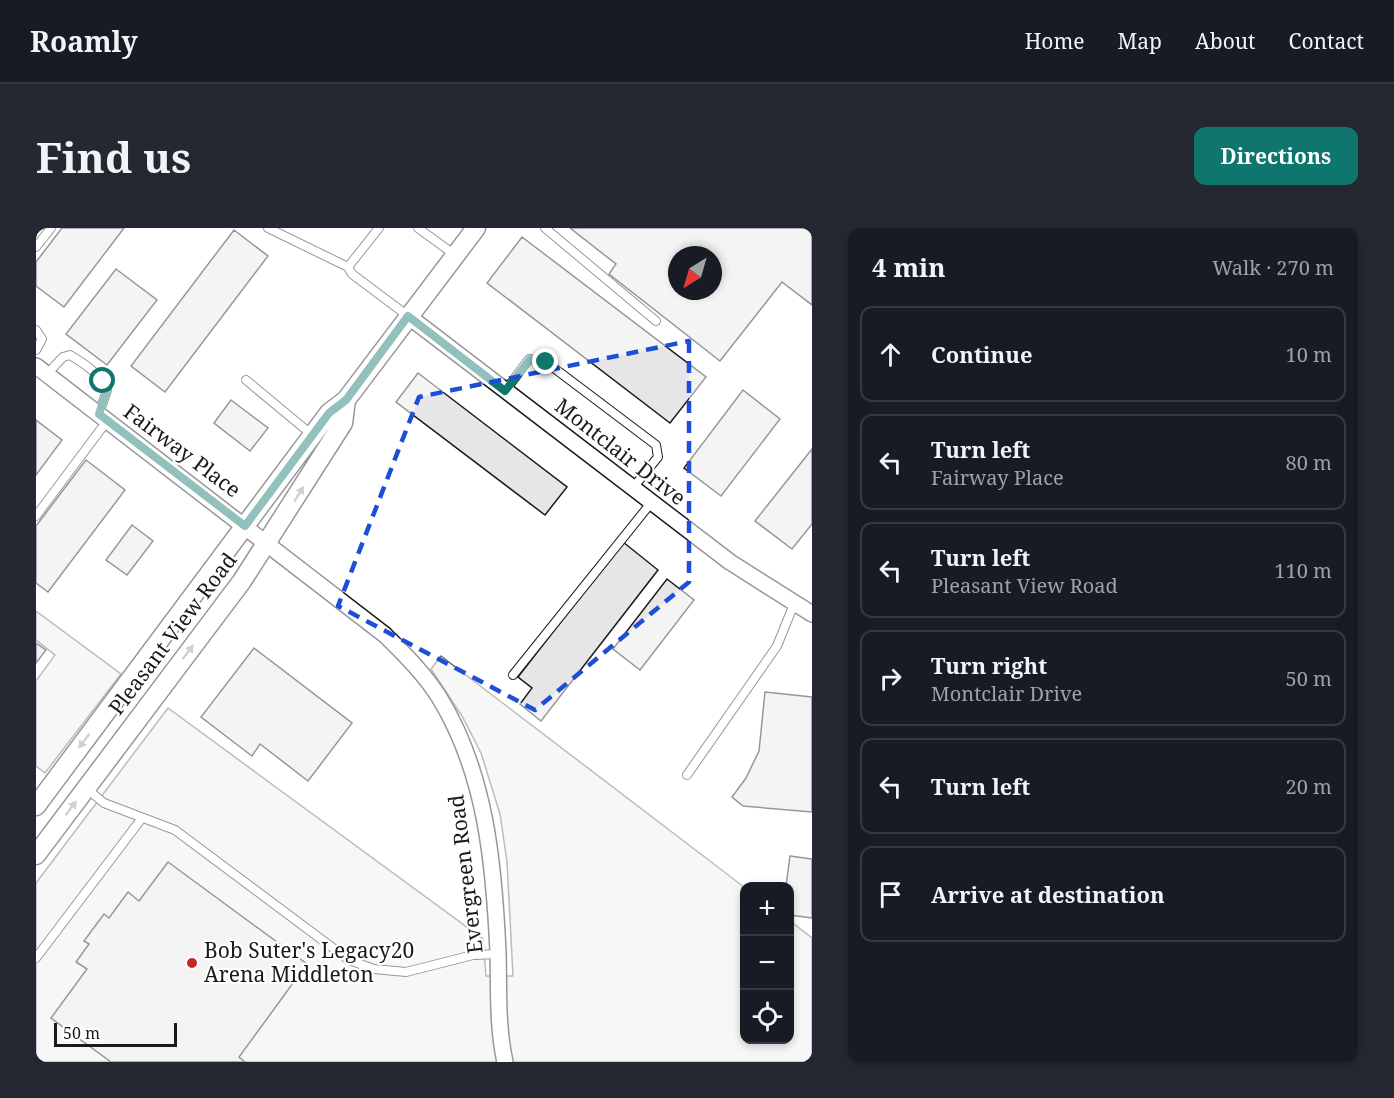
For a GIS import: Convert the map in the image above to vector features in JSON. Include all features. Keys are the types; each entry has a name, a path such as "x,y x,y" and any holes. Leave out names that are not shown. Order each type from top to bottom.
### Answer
{"street":[{"name":"Pleasant View Road","path":"36,806 312,435 329,413 346,400 476,228"},
{"name":"Montclair Drive","path":"408,316 730,562 812,614"},
{"name":"Fairway Place","path":"41,370 245,526"},
{"name":"Pleasant View Road","path":"36,855 269,543 343,423 346,400"},
{"name":"Evergreen Road","path":"245,526 385,635 419,669 439,696 465,746 482,798 489,850 498,954 501,1045 505,1062"}],"lane":[{"path":"36,247 51,228"},
{"path":"268,228 348,267 352,274 408,316"},
{"path":"348,267 379,228"},
{"path":"418,228 455,255"},
{"path":"544,228 656,321"},
{"path":"36,330 42,339 36,350"},
{"path":"36,516 103,417 107,390 103,381 70,355 41,370"},
{"path":"505,391 530,359 546,362 656,445 658,457 632,489"},
{"path":"246,380 312,435"},
{"path":"513,675 651,503"},
{"path":"687,775 777,646 794,604"},
{"path":"86,788 104,803 175,830 348,960 374,969 406,972 473,955 498,954"},
{"path":"36,958 142,818"}],"highlighted area":[{"path":"689,341 689,582 535,710 338,606 419,397"}],"shaded area":[{"path":"36,611 121,674 45,773 36,766 36,681 55,655 36,640"},
{"path":"441,656 740,884 740,1044 794,1044 794,924 812,938 812,1062 36,1062 36,883 168,708 483,939 486,976 513,976 507,862 500,814 481,753 462,716 431,669"}],"building":[{"path":"62,228 124,228 64,307 36,286 36,262"},
{"path":"570,228 812,228 812,305 782,282 720,361 609,274 616,264"},
{"path":"234,230 268,256 165,392 131,366"},
{"path":"522,237 706,377 670,423 487,283"},
{"path":"116,269 157,300 107,365 66,334"},
{"path":"418,373 567,487 545,515 396,402"},
{"path":"743,390 780,419 721,496 684,468"},
{"path":"231,400 268,428 250,451 214,423"},
{"path":"36,420 62,440 36,475"},
{"path":"812,449 812,524 792,549 755,521"},
{"path":"86,460 125,490 48,592 36,583 36,526"},
{"path":"132,525 153,541 127,575 106,560"},
{"path":"623,542 658,570 541,721 520,704 532,688 518,677"},
{"path":"667,579 694,600 640,670 613,649"},
{"path":"36,643 46,650 36,663"},
{"path":"254,648 352,723 308,781 260,744 252,756 201,717"},
{"path":"765,692 812,697 812,812 743,806 732,797 746,778 759,751"},
{"path":"790,856 812,859 812,918 794,916 794,882 787,882"},
{"name":"Bob Suter's Legacy20 Arena Middleton","path":"168,862 307,964 239,1057 245,1062 111,1062 51,1018 87,969 76,962 89,944 84,941 104,914 109,918 128,892 139,901"}],"place":[{"name":"Bob Suter's Legacy20 Arena Middleton","path":"192,963"}],"route":[{"path":"103,381 107,390 99,414 245,526 329,413 346,400 408,316 505,391 530,359 546,362"}]}
